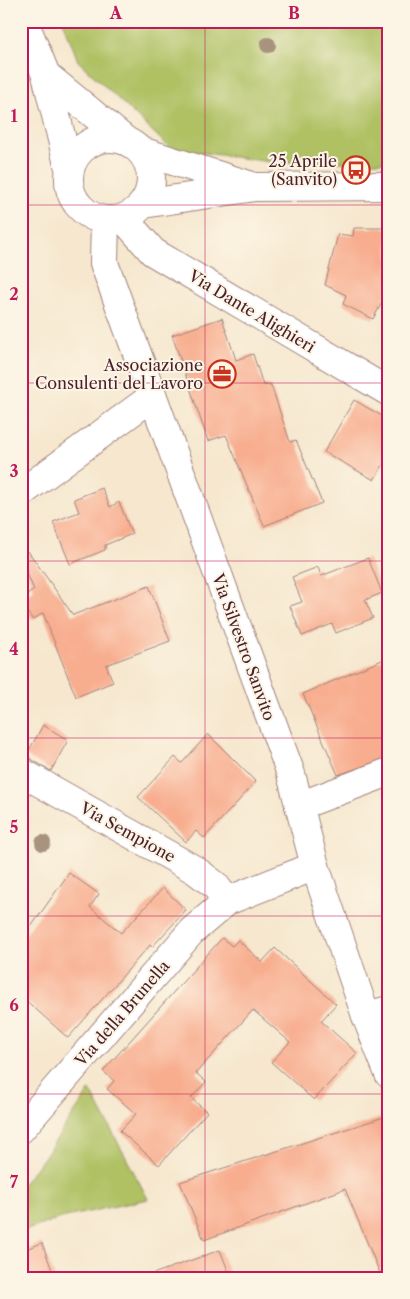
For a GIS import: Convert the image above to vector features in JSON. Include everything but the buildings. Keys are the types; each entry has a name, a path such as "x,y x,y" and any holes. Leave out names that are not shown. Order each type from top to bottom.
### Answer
{"street":[{"path":"24,21 46,75 69,168 68,182 72,196 80,208 92,216 124,215 255,187 389,186"},
{"path":"46,75 133,146 149,163 152,177 150,192 124,215"},
{"path":"69,168 75,156 85,145 97,139 111,137 255,187"},
{"name":"Via Dante Alighieri","path":"124,215 153,252 389,392"},
{"name":"Via Silvestro Sanvito","path":"124,215 104,264 291,774 315,866 377,1013 389,1074"},
{"path":"21,493 152,397"},
{"name":"Via Sempione","path":"21,772 195,870 215,885 227,901"},
{"path":"299,806 389,772"},
{"name":"Via della Brunella","path":"21,1129 192,931 227,901 315,866"}],"green space":[{"path":"63,21 389,21 389,162 270,162 170,148 78,61"},
{"path":"90,1090 148,1199 61,1218 21,1232 21,1186 43,1159"}],"place":[{"name":"25 Aprile (Sanvito)","path":"356,170"},
{"name":"Associazione Consulenti del Lavoro","path":"222,374"}]}
